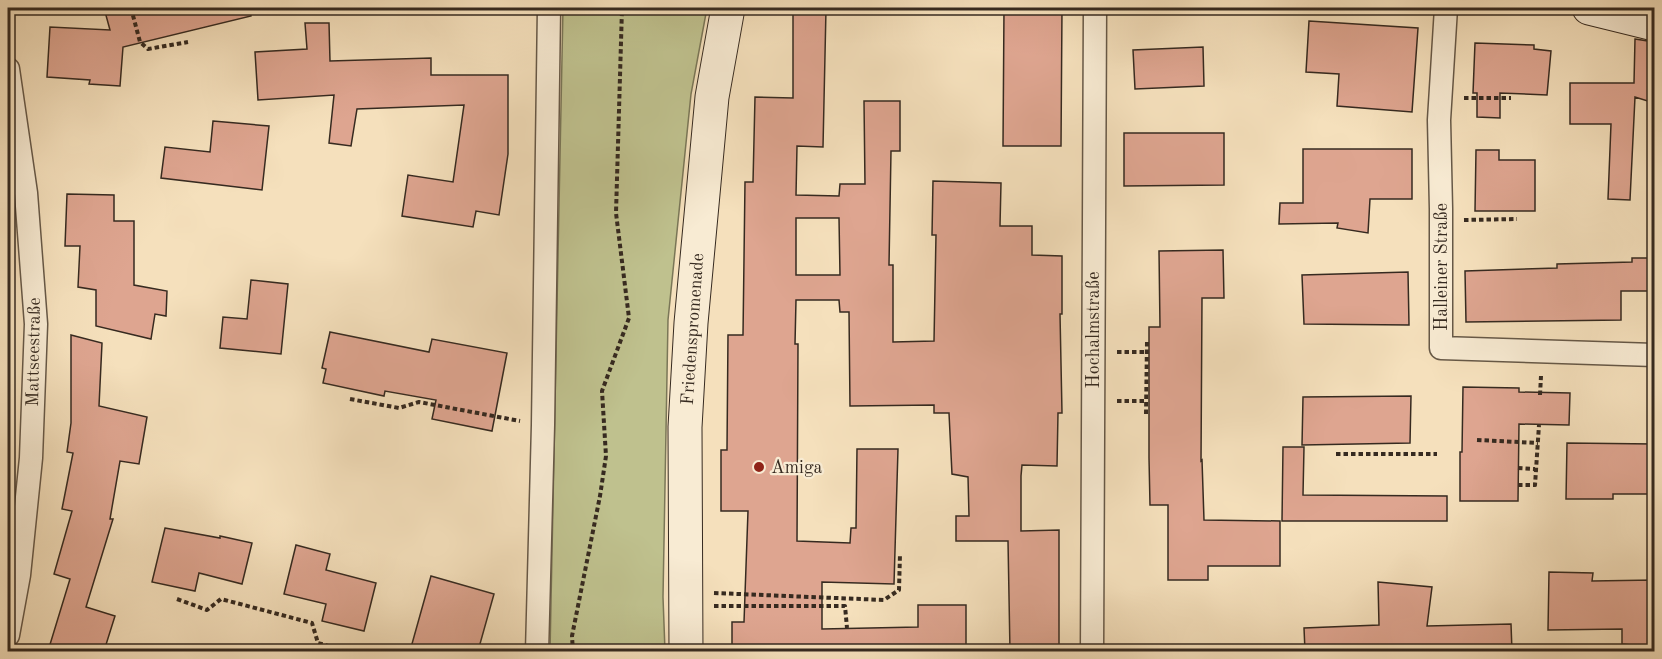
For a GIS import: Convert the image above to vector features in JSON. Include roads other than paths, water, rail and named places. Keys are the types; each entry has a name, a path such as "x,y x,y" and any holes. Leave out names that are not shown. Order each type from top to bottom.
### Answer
{"street":[{"path":"537,651 543,426 549,8"},
{"name":"Friedenspromenade","path":"686,651 685,427 712,98 728,8"},
{"name":"Hochalmstraße","path":"1092,651 1095,8"},
{"name":"Halleiner Straße","path":"1446,8 1439,120 1441,348 1654,355"},
{"path":"1589,8 1654,24"},
{"name":"Mattseestraße","path":"8,69 26,192 36,324 30,470 19,575 8,635"}],"place":[{"name":"Amiga","path":"759,467"}]}
